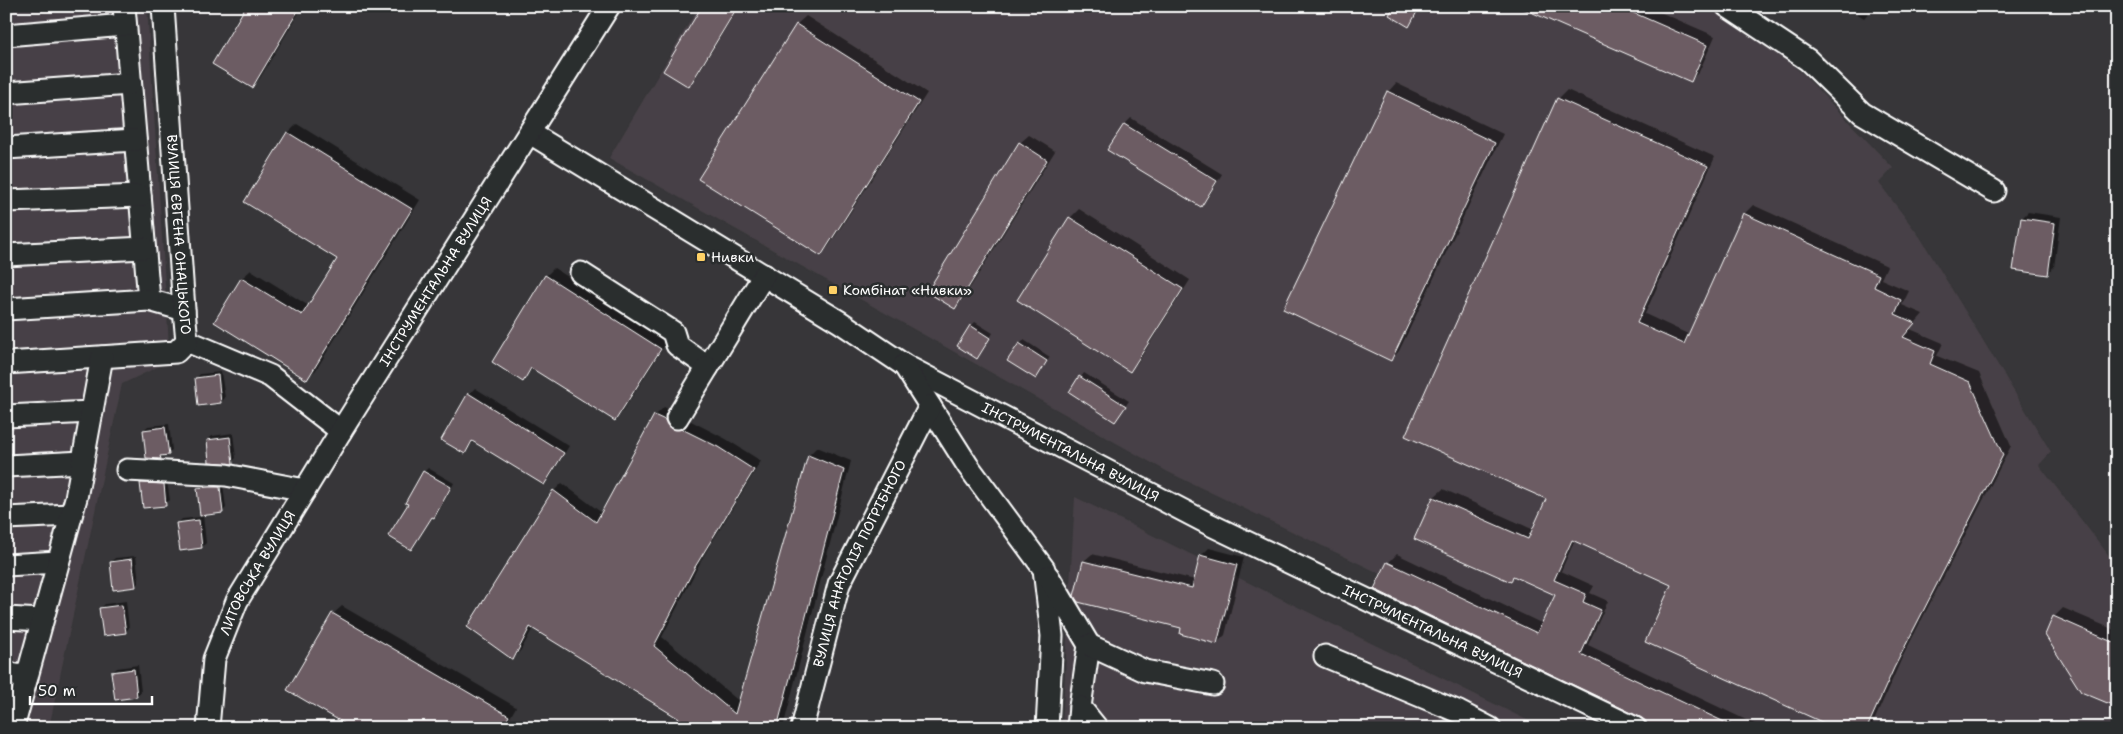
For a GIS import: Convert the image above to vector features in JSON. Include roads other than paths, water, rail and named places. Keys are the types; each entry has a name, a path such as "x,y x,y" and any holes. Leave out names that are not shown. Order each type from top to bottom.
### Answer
{"street":[{"name":"ВУЛИЦЯ ЄВГЕНА ОНАЦЬКОГО","path":"163,6 187,342 270,376 341,431"},
{"name":"ІНСТРУМЕНТАЛЬНА ВУЛИЦЯ","path":"341,431 609,6"},
{"path":"1727,6 1808,60 1862,113 1994,191"},
{"path":"6,35 125,16 148,300"},
{"path":"6,93 130,84"},
{"name":"ІНСТРУМЕНТАЛЬНА ВУЛИЦЯ","path":"530,133 840,322 904,365 1209,524 1634,728"},
{"path":"6,148 135,140"},
{"path":"6,201 140,196"},
{"path":"6,255 144,248"},
{"path":"581,273 673,332 677,345 708,368"},
{"path":"677,418 764,275"},
{"path":"6,309 148,300 184,310"},
{"path":"6,363 176,352 187,342"},
{"path":"11,726 16,675 42,620 71,515 83,462 102,357"},
{"path":"904,365 968,466 1044,569 1089,645 1145,671 1213,684"},
{"name":"ВУЛИЦЯ АНАТОЛІЯ ПОГРІБНОГО","path":"802,728 839,584 930,406"},
{"path":"6,416 92,412"},
{"name":"ЛИТОВСЬКА ВУЛИЦЯ","path":"208,728 214,658 238,601 341,431"},
{"path":"6,466 83,462"},
{"path":"127,470 226,475 306,490"},
{"path":"6,518 71,515"},
{"path":"6,565 58,562"},
{"path":"1044,569 1052,636 1047,728"},
{"path":"6,618 42,620"},
{"path":"1078,728 1089,645"},
{"path":"1325,656 1459,712 1490,728"},
{"path":"1080,707 1097,728"}],"place":[{"name":"Нивки","path":"701,257"},
{"name":"Комбінат «Нивки»","path":"833,290"}]}
